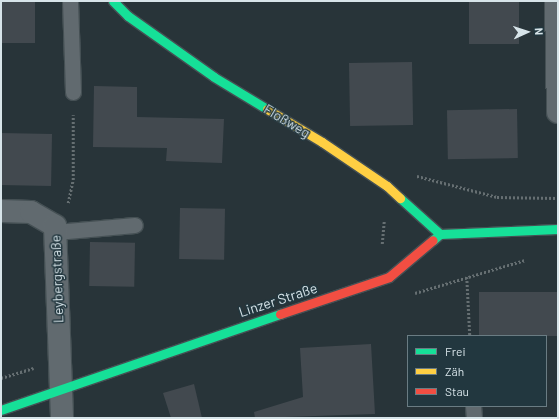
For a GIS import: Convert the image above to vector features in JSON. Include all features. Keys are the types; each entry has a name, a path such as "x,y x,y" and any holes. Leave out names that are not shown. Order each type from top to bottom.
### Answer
{"street":[{"path":"556,1 558,112"},
{"name":"Floßweg","path":"123,6 214,77 322,142 387,186 440,234"},
{"name":"Leybergstraße","path":"1,211 31,212 55,229 62,418"},
{"path":"440,234 558,229"},
{"name":"Linzer Straße","path":"1,410 389,277 440,234"}],"lane":[{"path":"70,1 72,92"},
{"path":"55,229 135,225"},
{"path":"473,407 474,418"}],"path":[{"path":"55,229 68,204 73,180 72,92"},
{"path":"379,247 384,244 383,208 387,186 396,175 404,172 497,198 558,198"},
{"path":"407,295 528,259"},
{"path":"467,277 470,335"},
{"path":"1,378 60,359"}],"building":[{"path":"1,1 35,1 35,43 1,43"},
{"path":"469,1 519,1 519,44 469,44"},
{"path":"412,62 413,125 350,126 349,63"},
{"path":"94,86 137,87 137,117 224,119 222,163 166,161 167,148 93,147"},
{"path":"517,109 518,158 448,159 447,110"},
{"path":"1,133 52,134 51,186 1,185"},
{"path":"180,208 225,209 224,260 179,259"},
{"path":"90,242 135,243 134,287 89,286"},
{"path":"479,292 558,292 558,336 479,335"},
{"path":"371,344 375,414 255,418 254,412 303,397 300,348"},
{"path":"194,384 202,418 171,418 163,393"}],"traffic: fast":[{"path":"113,1 128,16 214,77 267,109"},
{"path":"400,198 440,234"},
{"path":"433,240 440,234 558,229"},
{"path":"1,410 280,314"}],"traffic: slow":[{"path":"267,109 322,142 387,186 400,198"}],"traffic: jam":[{"path":"280,314 389,277 433,240"}]}
